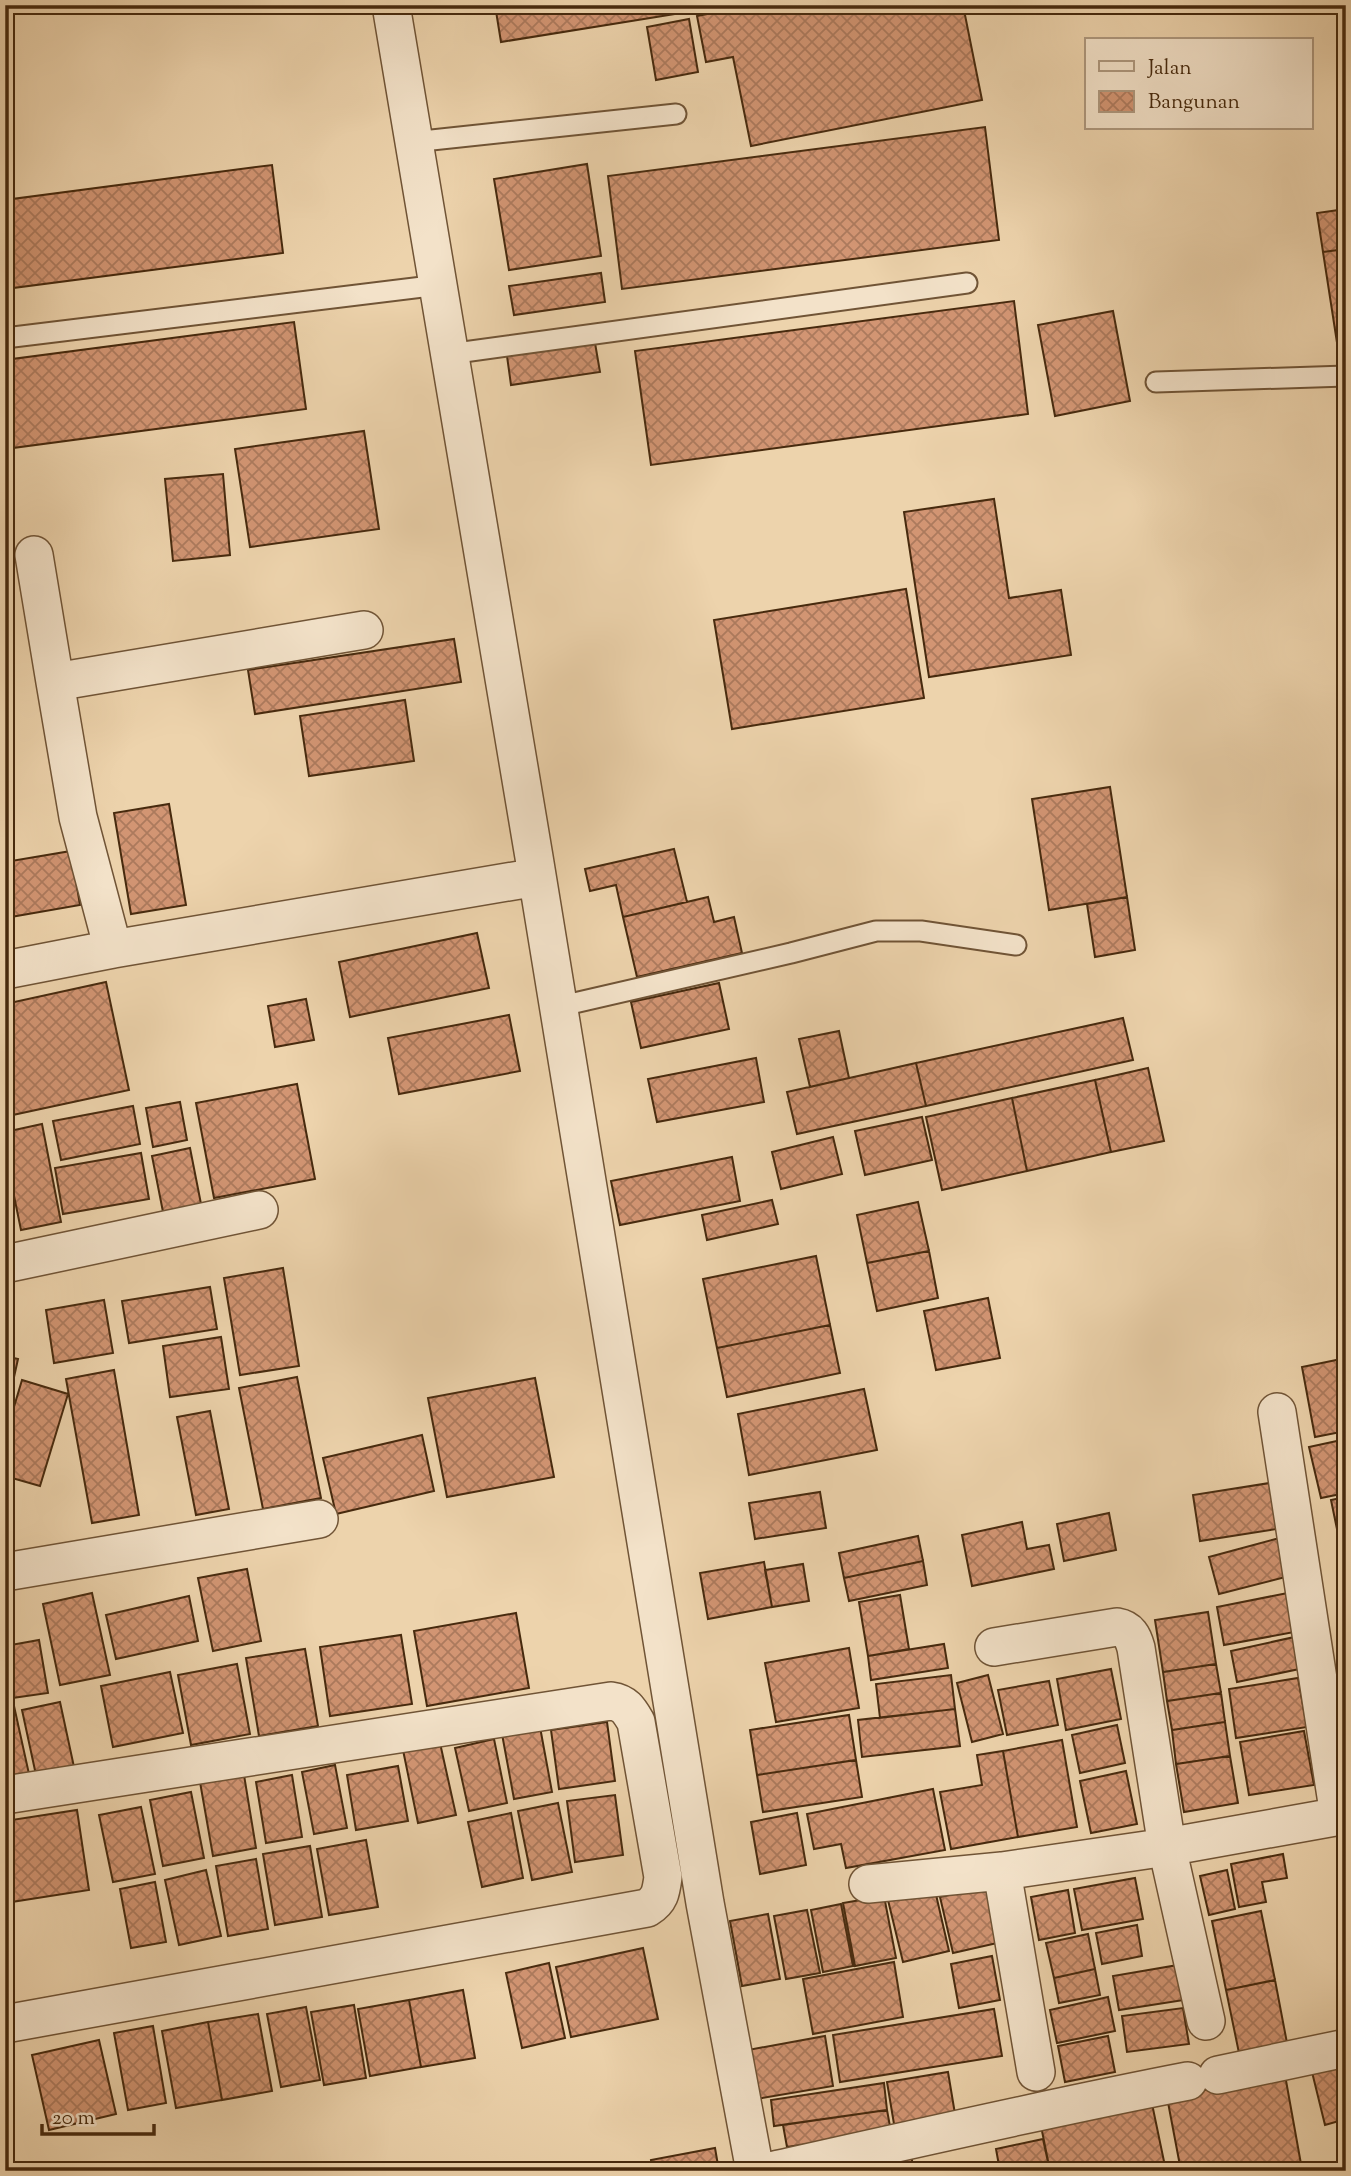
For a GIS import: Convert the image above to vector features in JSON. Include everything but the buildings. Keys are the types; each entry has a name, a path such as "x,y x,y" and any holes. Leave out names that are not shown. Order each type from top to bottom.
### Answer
{"street":[{"path":"391,5 705,1903 755,2171"},
{"path":"34,555 78,817 113,949"},
{"path":"55,682 364,630"},
{"path":"5,970 537,877"},
{"path":"5,1264 259,1210"},
{"path":"868,1884 1002,1871 1167,1847 1343,1816 1277,1412"},
{"path":"5,1572 318,1519"},
{"path":"994,1647 1117,1627 1129,1632 1136,1648 1167,1847 1206,2021"},
{"path":"5,1795 611,1701 621,1702 636,1722 663,1877 661,1894 656,1902 647,1908 5,2024"},
{"path":"1002,1871 1036,2072"},
{"path":"771,2171 1044,2109 1346,2048"}],"lane":[{"path":"413,142 676,114"},
{"path":"449,354 967,283"},
{"path":"5,338 439,285"},
{"path":"1156,382 1346,376"},
{"path":"558,1007 876,931 921,931 1016,945"}]}
